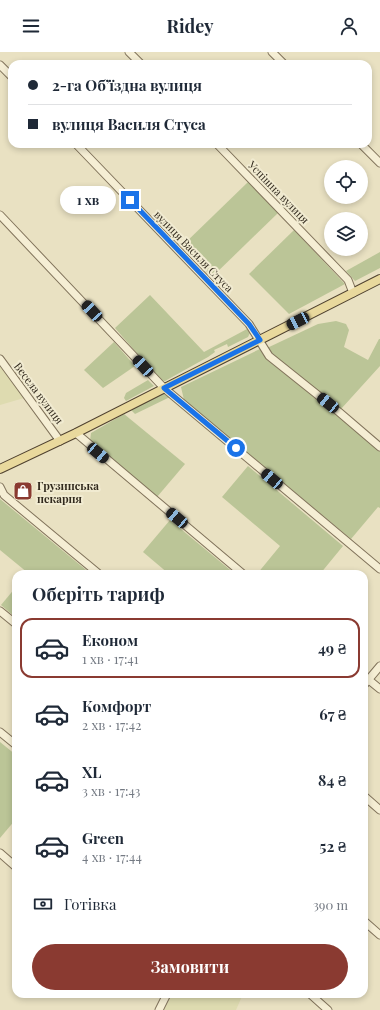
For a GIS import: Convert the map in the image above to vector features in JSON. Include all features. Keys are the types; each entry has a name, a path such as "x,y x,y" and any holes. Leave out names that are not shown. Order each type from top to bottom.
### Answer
{"main road":[{"path":"0,469 76,433 380,279"}],"street":[{"path":"129,52 137,60"},
{"path":"272,52 280,60"},
{"path":"0,65 8,73"},
{"name":"вулиця Василя Стуса","path":"80,148 249,324 269,356 380,447"},
{"name":"Успішна вулиця","path":"222,148 348,280 353,293"},
{"path":"366,148 380,163"},
{"path":"0,215 164,388 380,569"},
{"name":"Весела вулиця","path":"0,359 60,441"},
{"path":"76,433 238,570"},
{"path":"0,487 4,495 94,570"},
{"path":"0,611 12,621"},
{"path":"368,678 380,666"},
{"path":"368,681 380,689"},
{"path":"0,732 12,742"},
{"path":"368,800 380,810"},
{"path":"0,853 12,864"},
{"path":"368,924 380,934"},
{"path":"160,1010 164,998"},
{"path":"314,998 328,1010"}],"shaded area":[{"path":"0,365 24,398 0,405"},
{"path":"170,998 241,998 236,1010 164,1010"}],"green space":[{"path":"248,182 278,213 212,277 182,246"},
{"path":"294,230 345,284 289,314 249,274"},
{"path":"380,252 380,268 355,281 346,271"},
{"path":"150,295 204,352 247,329 250,333 248,337 228,347 227,344 214,350 215,352 208,357 165,381 160,380 115,328"},
{"path":"336,321 346,324 349,330 344,347 368,360 380,339 380,366 341,409 271,355 267,348 318,324"},
{"path":"114,342 135,366 103,388 84,370"},
{"path":"262,348 380,450 380,508 378,507 351,539 184,400 181,387"},
{"path":"148,380 154,386 126,401 124,398 126,393"},
{"path":"165,393 170,397 135,414 131,410"},
{"path":"124,414 185,464 157,497 90,441 91,433"},
{"path":"248,466 343,546 323,570 260,570 280,546 222,497"},
{"path":"0,499 86,570 24,570 0,550"},
{"path":"170,520 230,570 164,570 143,552"},
{"path":"12,592 12,615 1,605"},
{"path":"0,742 12,752 12,824 0,838"}],"place":[{"name":"Грузинська пекарня","path":"23,491"}],"route":[{"path":"130,200 249,324 260,340 164,388 236,448"}]}
